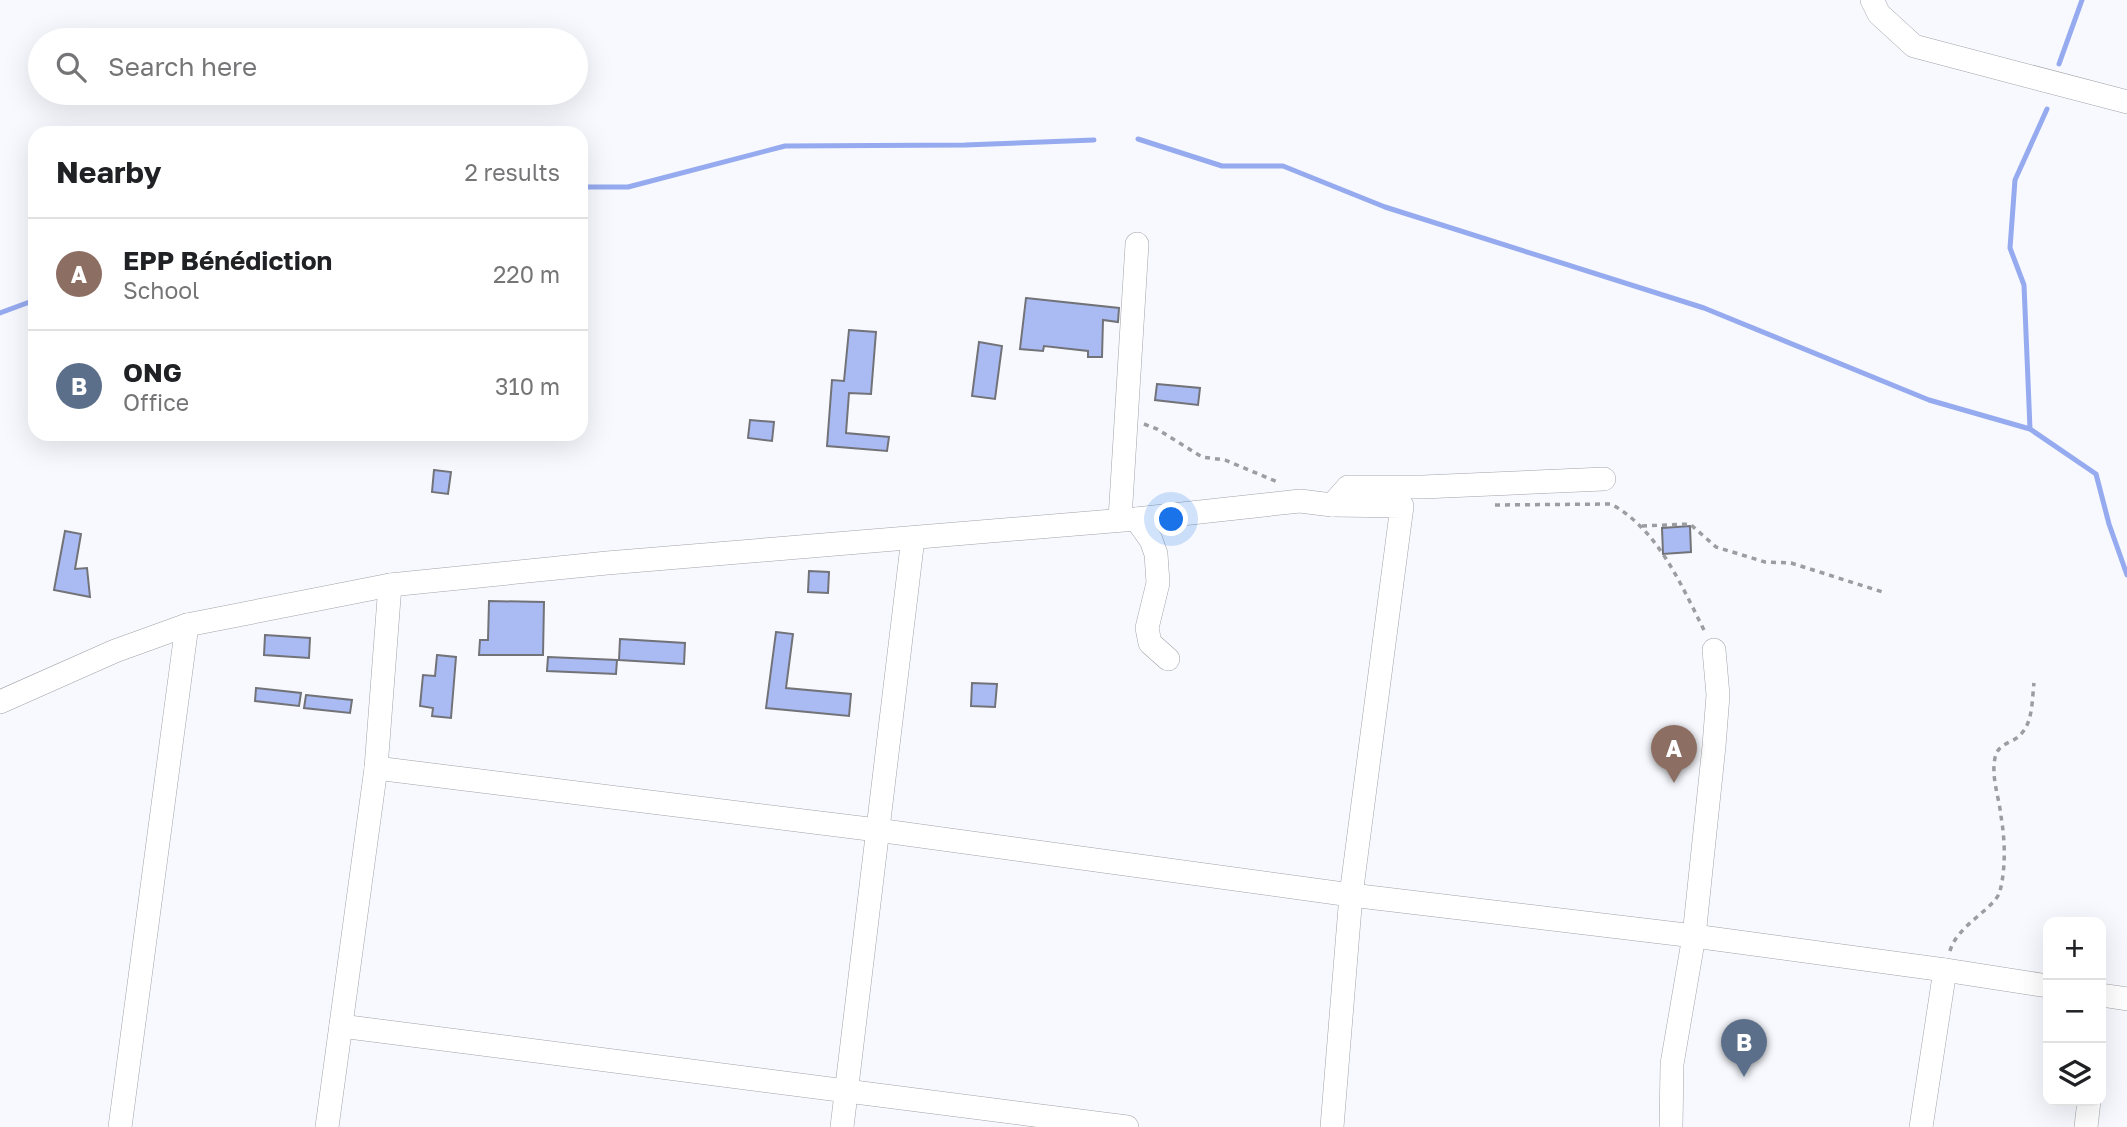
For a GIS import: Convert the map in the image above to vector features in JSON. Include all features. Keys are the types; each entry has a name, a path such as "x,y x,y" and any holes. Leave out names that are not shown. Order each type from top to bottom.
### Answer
{"street":[{"path":"1872,0 1879,14 1914,46 2127,102"},
{"path":"1137,244 1126,418 1128,519 1151,540 1156,554 1158,583 1147,628 1150,643 1168,659"},
{"path":"1332,505 1348,487 1423,487 1604,479"},
{"path":"0,702 97,659 187,625 390,585 607,563 1128,519 1300,501 1332,505 1402,506 1351,895 1332,1127"},
{"path":"842,1127 913,538"},
{"path":"327,1127 376,768 390,585"},
{"path":"120,1127 187,625"},
{"path":"1671,1127 1672,1064 1694,936 1718,695 1714,650"},
{"path":"0,688 97,659"},
{"path":"376,768 877,830 1351,895 1694,936 2043,985"},
{"path":"1921,1127 1945,970"},
{"path":"2106,1001 2127,999"},
{"path":"341,1026 1127,1127"},
{"path":"2086,1127 2088,1106"}],"path":[{"path":"1126,418 1157,429 1202,457 1224,460 1284,485 1300,501"},
{"path":"1485,505 1611,505 1625,512 1642,526 1681,585 1714,650"},
{"path":"1642,526 1690,524 1716,547 1765,562 1791,563 1886,593"},
{"path":"1945,970 1953,939 1999,894 2004,861 1994,774 1995,755 2003,744 2021,735 2030,718 2034,683"}],"building":[{"path":"1026,298 1119,308 1118,322 1103,320 1102,357 1088,357 1088,351 1044,346 1043,351 1020,349"},
{"path":"849,330 876,332 871,394 849,393 846,433 889,437 887,451 827,446 832,380 844,381"},
{"path":"979,342 1002,346 995,399 972,396"},
{"path":"1157,384 1200,388 1198,405 1155,400"},
{"path":"750,420 774,422 772,441 748,438"},
{"path":"434,470 451,472 448,494 432,492"},
{"path":"1690,526 1691,552 1663,554 1662,528"},
{"path":"65,531 81,534 75,569 87,568 90,597 54,590"},
{"path":"809,571 829,572 828,593 808,592"},
{"path":"489,601 544,602 543,655 479,655 480,640 488,640"},
{"path":"776,632 793,634 786,688 851,694 849,716 766,708"},
{"path":"265,635 310,638 309,658 264,655"},
{"path":"620,639 685,643 684,664 619,660"},
{"path":"437,655 456,657 451,718 432,716 433,708 420,706 423,675 435,676"},
{"path":"548,657 617,660 616,674 547,671"},
{"path":"972,683 997,684 995,707 971,706"},
{"path":"256,688 301,693 299,706 255,701"},
{"path":"306,695 352,700 350,713 304,708"}],"waterway":[{"path":"2059,64 2082,0"},
{"path":"2030,429 2024,285 2010,248 2015,180 2047,109"},
{"path":"1138,139 1222,166 1283,166 1385,207 1704,308 1929,400 2030,429 2096,474 2109,524 2127,575"},
{"path":"588,187 628,187 785,146 965,145 1094,140"},
{"path":"0,313 28,303"}],"place":[{"name":"EPP Bénédiction","path":"1674,783"},
{"name":"ONG","path":"1744,1077"}]}
